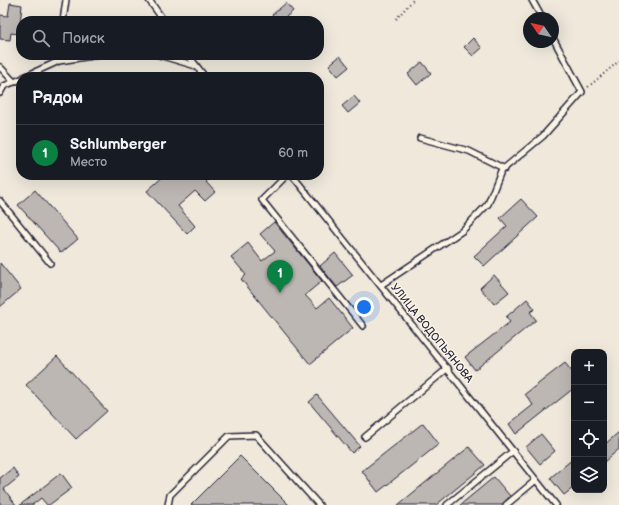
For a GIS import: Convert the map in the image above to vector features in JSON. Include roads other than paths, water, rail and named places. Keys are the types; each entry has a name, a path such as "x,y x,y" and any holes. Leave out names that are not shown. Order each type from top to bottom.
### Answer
{"lane":[{"path":"64,16 66,0"},
{"path":"149,0 160,16"},
{"path":"532,0 539,12"},
{"path":"381,285 462,231 488,204 501,171 543,136 582,92 558,48"},
{"path":"35,72 58,61 65,60"},
{"path":"176,60 196,66"},
{"path":"192,60 201,72"},
{"path":"0,67 14,82 4,86 0,93"},
{"path":"420,138 469,151 505,168"},
{"path":"282,180 262,200 363,326"},
{"name":"УЛИЦА ВОДОПЬЯНОВА","path":"296,180 448,368 556,505"},
{"path":"0,201 50,263"},
{"path":"365,437 448,368"},
{"path":"168,505 170,495 229,436 256,435 319,505"},
{"path":"447,505 514,451"},
{"path":"506,505 536,480"}],"place":[{"name":"Schlumberger","path":"280,293"}]}
